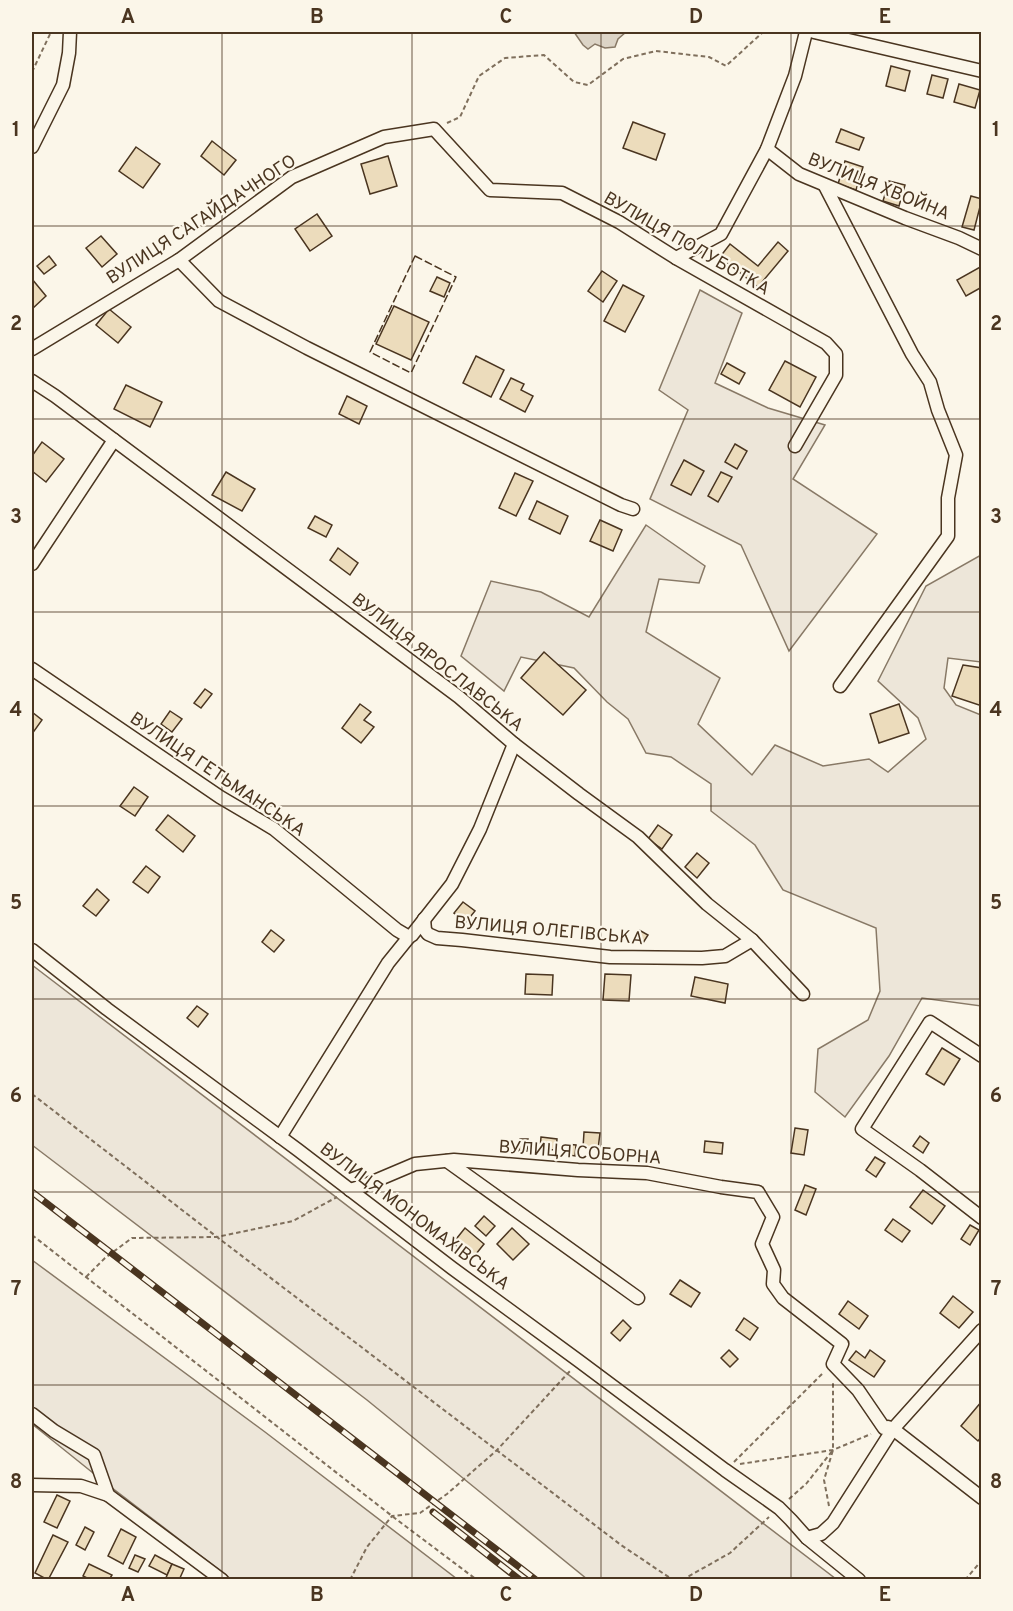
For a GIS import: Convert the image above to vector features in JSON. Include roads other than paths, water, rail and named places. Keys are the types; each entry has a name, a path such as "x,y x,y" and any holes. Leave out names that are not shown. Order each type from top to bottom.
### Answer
{"street":[{"path":"32,147 63,85 70,32"},
{"path":"676,258 721,234 767,149 795,76 806,32"},
{"path":"813,32 981,71"},
{"name":"ВУЛИЦЯ ПОЛУБОТКА","path":"434,129 490,190 562,194 619,222 676,258 826,343 836,354 836,375 795,446"},
{"name":"ВУЛИЦЯ САГАЙДАЧНОГО","path":"32,349 178,260 292,177 384,137 434,129"},
{"name":"ВУЛИЦЯ ХВОЙНА","path":"767,149 799,174 981,249"},
{"path":"825,186 912,354 930,382 938,410 956,455 948,498 948,536 840,686"},
{"path":"178,260 219,301 307,348 633,509"},
{"name":"ВУЛИЦЯ ЯРОСЛАВСЬКА","path":"32,381 56,396 459,697 514,744 638,837 707,904 752,940 803,994"},
{"path":"32,564 114,440"},
{"name":"ВУЛИЦЯ ГЕТЬМАНСЬКА","path":"32,669 220,797 274,829 408,937"},
{"name":"ВУЛИЦЯ ОЛЕГІВСЬКА","path":"280,1137 388,963 452,884 480,829 514,744"},
{"name":"ВУЛИЦЯ ОЛЕГІВСЬКА","path":"424,919 425,930 437,938 610,957 725,956 752,940"},
{"name":"ВУЛИЦЯ МОНОМАХІВСЬКА","path":"32,950 452,1268 779,1508 807,1538 860,1580"},
{"path":"981,1056 930,1022 862,1129 920,1170 981,1218"},
{"name":"ВУЛИЦЯ СОБОРНА","path":"350,1190 415,1164 454,1160 647,1173 758,1192 773,1217 762,1244 774,1270 773,1284 783,1298 842,1344 833,1364 889,1428"},
{"path":"447,1161 638,1298"},
{"path":"807,1538 821,1534 832,1523 889,1428 981,1330"},
{"path":"32,1414 54,1431 94,1455 108,1495"},
{"path":"889,1428 981,1498"},
{"path":"32,1485 81,1486 108,1495 222,1580"},
{"path":"832,1523 830,1542 838,1562"}],"railway":[{"path":"32,1192 536,1580"},
{"path":"433,1512 520,1580"}]}
